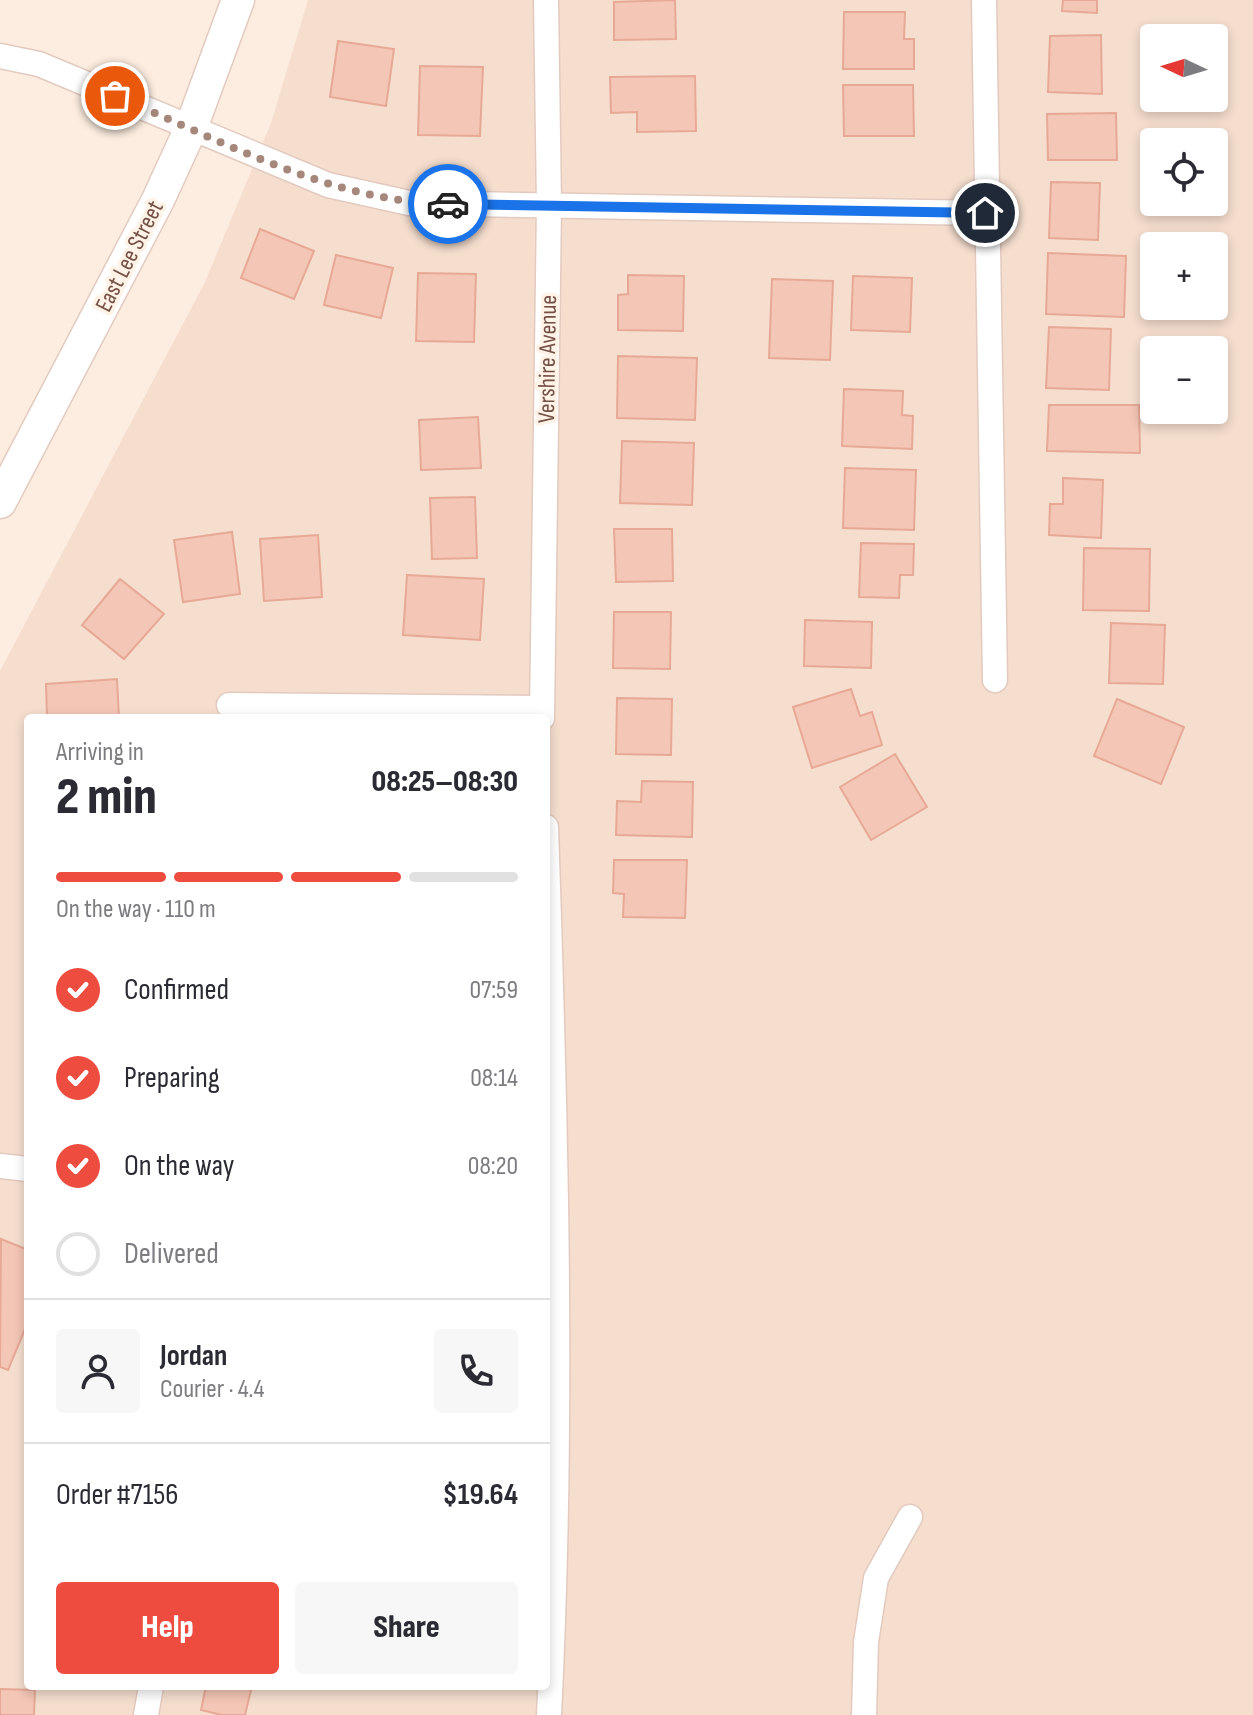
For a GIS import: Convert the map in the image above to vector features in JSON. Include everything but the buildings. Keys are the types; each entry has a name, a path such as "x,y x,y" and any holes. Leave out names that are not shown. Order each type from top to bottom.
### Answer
{"street":[{"name":"East Lee Street","path":"0,502 158,200 191,128 238,0"},
{"name":"Vershire Avenue","path":"542,713 549,205 546,0"},
{"path":"984,0 985,213 995,680"},
{"path":"0,56 39,64 328,185 409,203 985,213"},
{"path":"229,705 542,713"},
{"path":"550,1064 557,1390 550,1674"},
{"path":"0,1166 24,1169"},
{"path":"864,1715 866,1642 876,1578 910,1517"},
{"path":"146,1715 150,1690"},
{"path":"549,1715 550,1690"}],"shaded area":[{"path":"308,0 1253,0 1253,1715 0,1715 0,671 205,282 271,123"}],"way so far":[{"path":"115,96 328,185 409,203 448,204"}],"route":[{"path":"448,204 985,213"}]}
